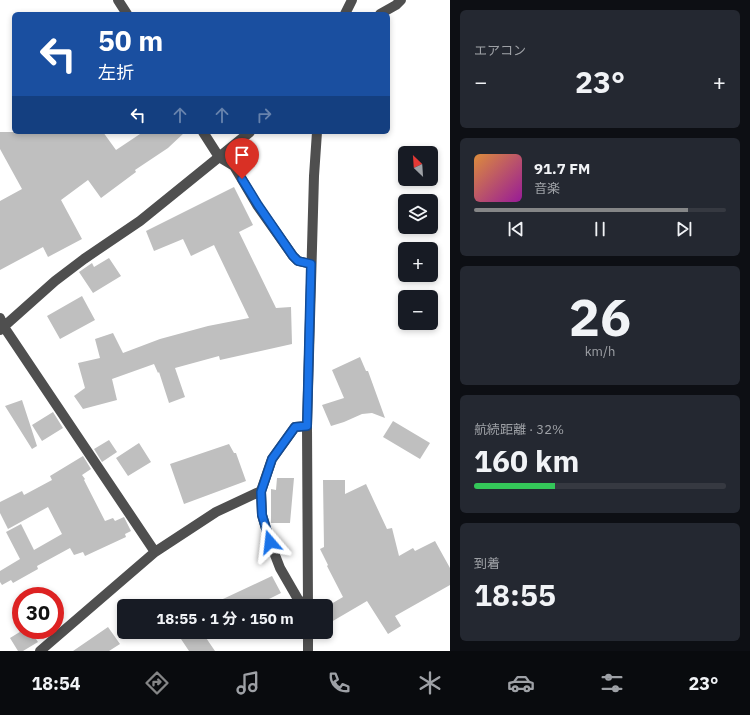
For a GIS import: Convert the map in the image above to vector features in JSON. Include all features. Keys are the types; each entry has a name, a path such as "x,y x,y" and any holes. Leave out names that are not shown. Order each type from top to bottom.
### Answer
{"street":[{"path":"118,0 126,12"},
{"path":"346,12 352,0"},
{"path":"384,12 396,5 401,0"},
{"path":"204,134 219,157 234,166 258,205 293,256 298,261 311,264"},
{"path":"155,552 1,325 84,259 140,221 248,134"},
{"path":"308,599 307,426 311,264 317,134"},
{"path":"298,599 280,568 262,515 261,492 272,459 295,427 307,426"},
{"path":"40,651 155,552 216,512 261,492"},
{"path":"308,639 308,651"}],"building":[{"path":"0,132 12,132 12,134 104,134 116,150 140,134 183,134 168,148 135,170 136,172 101,198 88,180 61,200 82,239 48,257 43,247 0,270 0,201 22,189 0,149"},
{"path":"234,187 253,225 239,232 276,308 291,307 292,344 220,360 219,356 175,368 185,397 169,403 159,372 158,373 154,364 112,379 117,400 83,409 74,396 85,388 78,363 100,358 95,339 113,333 123,353 160,339 208,326 249,318 214,245 191,256 183,239 154,251 146,231"},
{"path":"109,258 121,276 93,293 79,272 92,263 94,267"},
{"path":"82,296 95,320 60,339 47,316"},
{"path":"360,357 366,371 368,371 385,418 372,413 362,414 331,426 322,405 344,398 332,370"},
{"path":"22,400 37,446 32,449 5,406"},
{"path":"53,412 63,428 42,441 32,425"},
{"path":"393,421 430,443 420,459 383,437"},
{"path":"109,440 117,452 102,462 94,449"},
{"path":"139,443 151,462 128,476 116,458"},
{"path":"229,444 234,453 236,453 246,481 184,504 170,464"},
{"path":"83,456 91,469 82,475 105,521 113,518 115,521 124,517 131,531 125,534 126,537 85,556 83,552 74,555 70,548 37,566 38,569 13,583 11,580 2,585 0,582 0,571 20,559 6,532 21,524 34,550 62,534 48,507 8,529 0,513 0,502 22,491 24,495 52,480 50,476"},
{"path":"277,478 294,478 290,523 271,523 271,489 276,490"},
{"path":"323,480 345,480 345,494 366,484 387,529 392,528 399,556 413,548 415,551 435,541 450,568 450,585 395,616 401,626 388,634 367,601 333,621 333,603 343,597 320,549 324,547"},
{"path":"272,576 281,593 269,599 223,599"},
{"path":"108,627 120,644 109,651 73,651"},
{"path":"12,637 12,639 36,639 38,642 23,651 18,651 10,638"},
{"path":"181,639 207,639 215,651 189,651"}],"route":[{"path":"242,179 293,256 298,261 311,264 307,426 295,427 272,459 261,492 262,515 270,542"}]}
